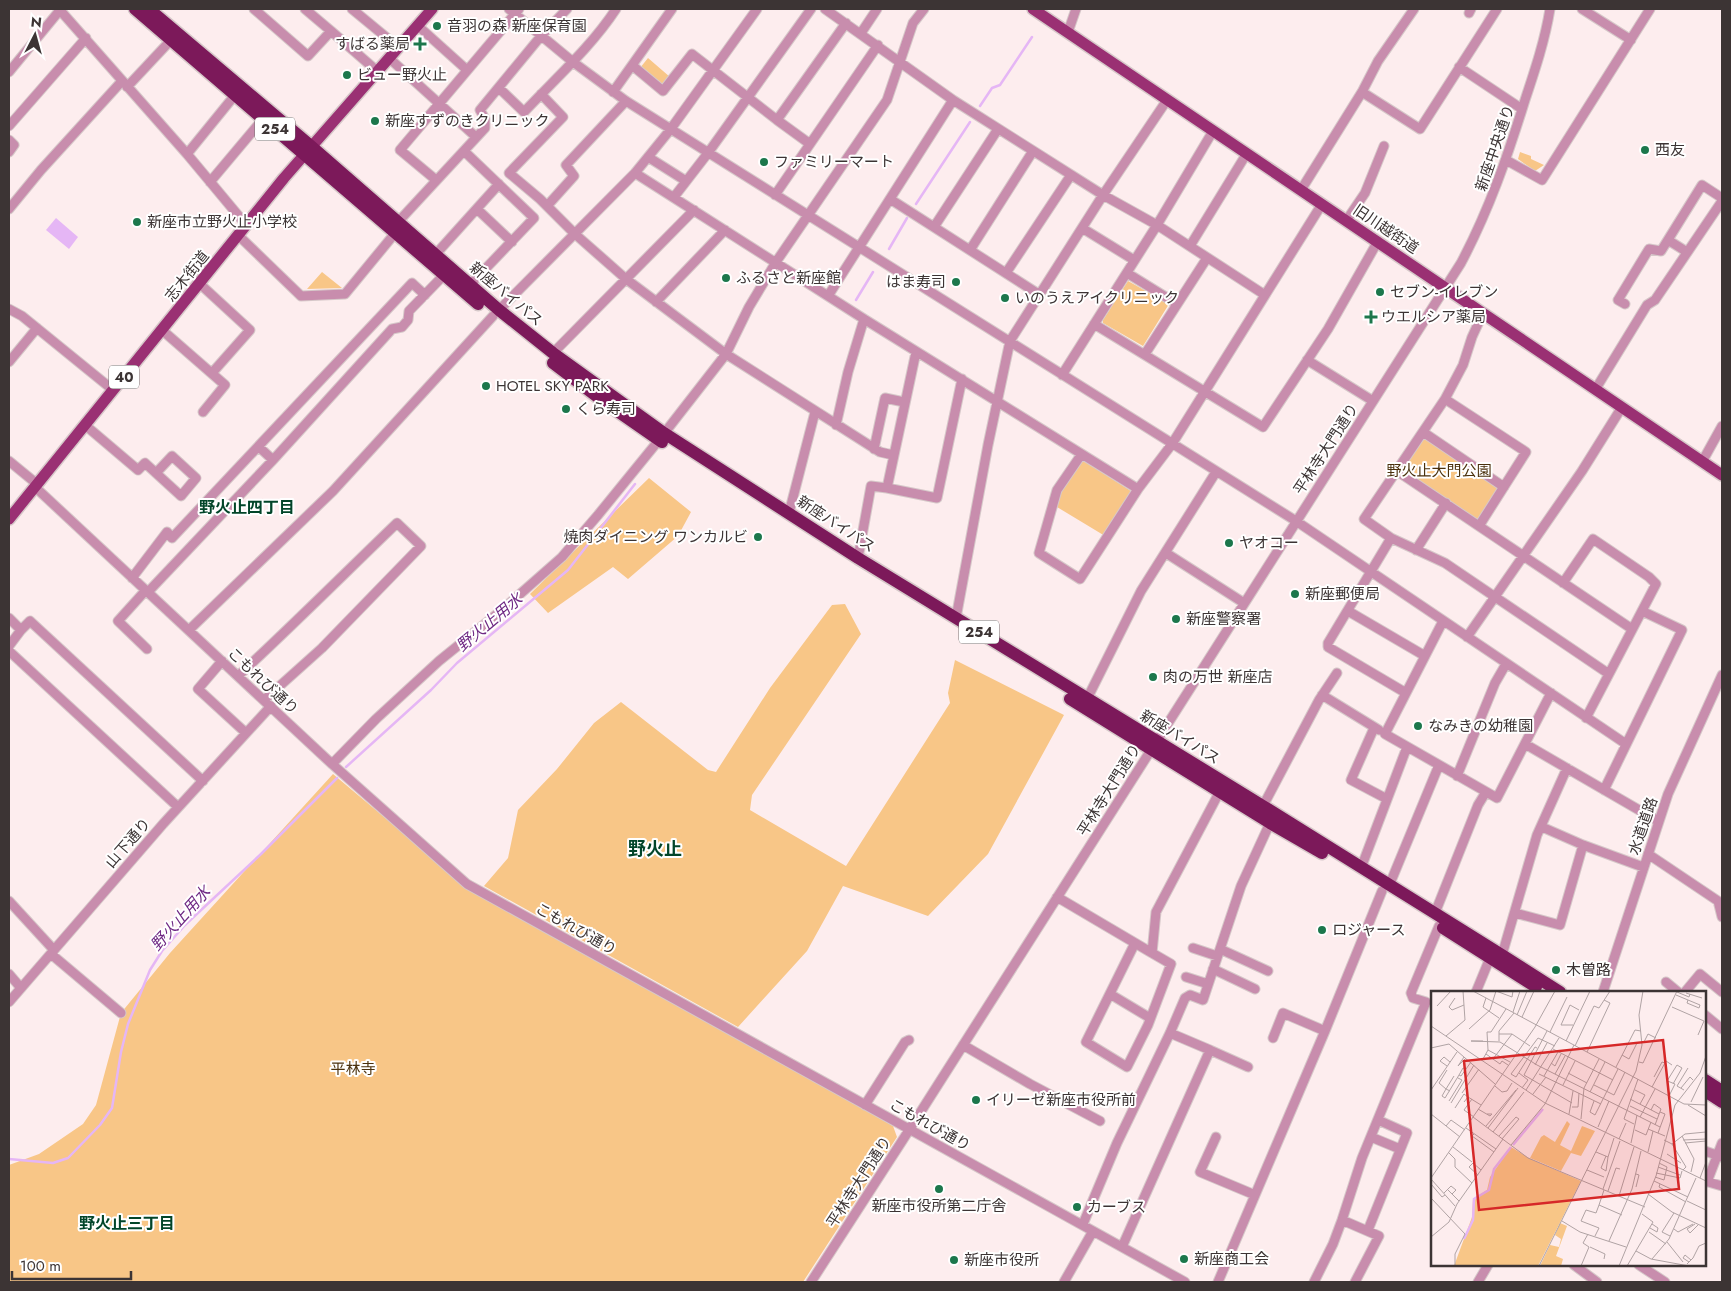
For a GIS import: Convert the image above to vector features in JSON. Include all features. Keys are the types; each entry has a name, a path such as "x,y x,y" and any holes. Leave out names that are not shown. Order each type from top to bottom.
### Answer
{"highway":[{"name":"新座バイパス","path":"135,9 263,119 308,150"},
{"name":"新座バイパス","path":"152,10 308,150 397,227 436,256 467,288 603,401 1154,745 1263,806 1361,868 1386,888"},
{"name":"新座バイパス","path":"397,227 444,275 467,288"},
{"name":"新座バイパス","path":"496,313 552,353 661,437 1088,699 1220,791 1270,823 1386,888 1496,956 1558,991"},
{"name":"新座バイパス","path":"1496,956 1543,991"},
{"path":"1706,1081 1722,1091"},
{"path":"1706,1092 1722,1102"}],"main road":[{"name":"志木街道","path":"9,518 308,150 432,9"},
{"name":"旧川越街道","path":"1033,9 1722,475"}],"street":[{"path":"10,69 60,9 187,154 247,226"},
{"path":"254,9 308,56 330,31"},
{"path":"305,9 377,71"},
{"path":"352,9 398,48"},
{"path":"239,236 301,296 345,294 436,180 485,128 485,119 480,110 541,36 568,9"},
{"path":"499,88 524,112 607,24 616,9"},
{"path":"613,92 672,9"},
{"path":"189,630 333,491 496,313 635,173 670,130 757,9"},
{"path":"674,197 708,153 811,9"},
{"path":"825,9 953,100 1103,195 1190,246 1265,295"},
{"path":"861,33 878,9"},
{"path":"332,764 376,719 439,661 502,610 562,557 661,437 726,354 748,307 776,262 887,100 913,24 924,9"},
{"path":"1068,32 1076,9"},
{"path":"1301,190 1362,92 1378,61 1414,9"},
{"path":"1362,92 1420,129 1458,67 1497,9"},
{"name":"新座中央通り","path":"1445,287 1460,263 1482,220 1506,160 1542,46 1550,9"},
{"path":"1582,9 1630,40"},
{"path":"1506,160 1542,180 1650,9"},
{"path":"436,180 400,150 515,10 541,36 626,101 1296,521 1626,744"},
{"path":"777,120 846,23"},
{"path":"417,26 467,70"},
{"path":"9,126 86,38"},
{"path":"9,209 41,170 124,84 171,40"},
{"path":"775,196 878,45"},
{"path":"632,66 663,91 692,54 810,144"},
{"path":"389,58 476,137"},
{"path":"1458,67 1522,109"},
{"path":"187,154 235,94"},
{"path":"541,94 564,117 509,173 626,279 726,354 880,452 893,455"},
{"path":"828,296 953,100"},
{"path":"956,618 1010,341 1103,195 1167,100"},
{"path":"547,206 574,176 566,165 626,101"},
{"path":"210,182 263,119"},
{"path":"934,227 998,129"},
{"path":"1062,375 1156,226 1213,131"},
{"path":"9,140 14,145 9,152"},
{"path":"1346,221 1365,193 1384,146"},
{"path":"464,150 534,218 467,288"},
{"path":"970,250 1033,151"},
{"path":"1190,246 1247,154"},
{"path":"648,157 686,181"},
{"path":"635,173 864,320 1138,489"},
{"path":"1006,273 1071,175"},
{"path":"436,256 499,184"},
{"path":"1595,390 1647,305 1656,300 1722,199 1702,185 1661,251 1649,249 1618,300 1625,304"},
{"path":"890,199 1040,295"},
{"path":"1081,454 1057,490 1039,553 1080,579 1138,489 1172,444 1322,204"},
{"path":"477,209 512,242"},
{"path":"552,353 694,210"},
{"path":"1082,228 1134,260"},
{"path":"656,302 725,230"},
{"path":"1668,240 1687,252"},
{"path":"1094,324 1262,427 1328,329 1378,241"},
{"path":"1144,354 1207,258"},
{"path":"1126,273 1177,304"},
{"path":"147,649 118,621 273,460 392,329 402,327 408,320 409,311 444,275"},
{"path":"132,578 167,532 172,538 412,283 425,295"},
{"path":"200,284 250,330 212,373"},
{"name":"平林寺大門通り","path":"811,1282 1445,287"},
{"path":"9,308 22,316 113,390"},
{"path":"1483,313 1472,337 1464,365 1423,432 1364,519 1392,538 1445,563 1609,674"},
{"path":"836,425 848,372 864,320"},
{"path":"9,362 37,328"},
{"path":"162,330 225,385 203,412"},
{"path":"886,488 916,352"},
{"path":"1308,360 1373,401"},
{"path":"858,558 872,486 937,498 962,379"},
{"path":"874,448 885,398 904,402"},
{"path":"1444,399 1526,452 1479,526"},
{"path":"1467,638 1582,471 1622,408"},
{"path":"789,514 815,412"},
{"path":"85,424 138,470 144,463 181,496 196,478 172,456 156,473"},
{"path":"1702,462 1722,426"},
{"path":"1423,432 1504,487"},
{"path":"259,447 273,460"},
{"name":"こもれび通り","path":"9,461 332,764 467,884 1185,1282"},
{"path":"1397,471 1632,630"},
{"path":"1088,699 1141,591 1216,472"},
{"path":"1416,550 1446,503"},
{"name":"山下通り","path":"9,1002 178,807 246,733 267,703 421,546 397,523 238,676"},
{"path":"1392,538 1328,643 1328,648 1406,693"},
{"path":"1563,583 1593,539 1649,577 1656,584 1586,718"},
{"path":"1166,553 1244,603"},
{"path":"1348,610 1425,656"},
{"path":"1604,790 1682,630 1642,611"},
{"path":"9,618 22,630"},
{"path":"9,646 30,621 203,780"},
{"path":"1386,734 1443,621"},
{"path":"9,651 178,807"},
{"path":"222,661 198,689 246,733"},
{"path":"1457,776 1495,683 1506,664"},
{"path":"1263,806 1322,694 1336,673"},
{"name":"水道道路","path":"1603,991 1668,794 1722,675"},
{"path":"1322,694 1374,728 1497,798 1551,693"},
{"path":"1374,728 1351,780 1387,799"},
{"path":"1525,744 1658,822"},
{"path":"1361,868 1407,747"},
{"path":"1218,1282 1439,765"},
{"path":"1477,991 1496,956 1515,913 1534,844 1567,768"},
{"path":"1152,953 1156,912 1220,791"},
{"path":"1314,1282 1342,1220 1362,1158 1426,1002 1413,998 1412,993 1478,805 1486,792"},
{"path":"1082,1224 1117,1143 1185,998 1190,995 1203,1000 1241,886 1270,823"},
{"path":"1542,827 1583,845 1643,867"},
{"path":"1515,913 1560,925 1583,845"},
{"path":"1648,854 1720,899 1722,917"},
{"path":"1057,897 1171,964 1150,1018 1128,1066 1086,1042 1135,943"},
{"path":"9,901 52,951 120,1013"},
{"path":"1193,948 1218,953 1268,971"},
{"path":"1213,969 1255,989"},
{"path":"9,974 21,988"},
{"path":"1686,991 1700,974 1722,992"},
{"path":"1186,977 1208,984"},
{"path":"1666,982 1677,991"},
{"path":"1110,994 1150,1018"},
{"path":"1273,1038 1282,1012 1325,1031"},
{"path":"1706,1016 1722,1030"},
{"path":"1170,1033 1248,1067"},
{"path":"865,1105 905,1042 909,1040"},
{"path":"963,1045 1030,1084 1100,1121"},
{"path":"1122,1247 1210,1050"},
{"path":"1368,1230 1408,1133 1378,1120"},
{"path":"1216,1137 1200,1172 1255,1195"},
{"path":"1371,1137 1400,1149"},
{"path":"1722,1143 1720,1156 1706,1181 1722,1186"},
{"path":"1706,1151 1720,1156"},
{"path":"1342,1220 1379,1236 1355,1282"},
{"path":"1064,1282 1093,1230"},
{"path":"1478,1282 1487,1266"},
{"path":"1575,1266 1597,1282"},
{"path":"1641,1266 1665,1282"}],"green space":[{"path":"648,58 670,77 664,84 661,85 640,68"},
{"path":"1520,152 1531,156 1531,159 1544,165 1535,171 1518,159"},
{"path":"322,272 342,288 307,289"},
{"path":"1128,281 1169,304 1143,346 1103,323 1103,320"},
{"name":"野火止大門公園","path":"1423,432 1504,487 1479,526 1397,471"},
{"path":"1084,461 1131,491 1132,495 1105,536 1057,507 1060,491 1081,462"},
{"path":"649,478 691,512 678,536 628,579 613,567 548,613 530,594"},
{"path":"845,604 861,634 752,795 750,810 846,866 950,703 948,693 955,660 1064,715 988,854 928,916 843,886 807,951 738,1027 484,886 508,858 518,810 557,769 594,723 621,702 708,770 716,772 770,688 832,605"},
{"name":"平林寺","path":"333,774 473,892 647,986 893,1126 897,1137 803,1282 9,1282 9,1165 39,1154 83,1124 96,1105 121,1013 170,953"}],"shaded area":[{"path":"56,218 78,237 69,249 46,230"}],"waterway":[{"path":"980,106 992,88 1000,85 1032,37"},
{"path":"916,204 970,122"},
{"path":"889,249 907,218"},
{"path":"856,300 873,272"},
{"name":"野火止用水","path":"346,767 431,690 457,663 568,570 635,484"},
{"name":"野火止用水","path":"9,1159 53,1163 68,1158 100,1125 112,1108 121,1052 128,1024 150,970 162,951 185,925 261,854 337,778"}],"place":[{"name":"音羽の森 新座保育園","path":"437,26"},
{"name":"すばる薬局","path":"420,44"},
{"name":"ビュー野火止","path":"347,75"},
{"name":"新座すずのきクリニック","path":"375,121"},
{"name":"西友","path":"1645,150"},
{"name":"ファミリーマート","path":"764,162"},
{"name":"新座市立野火止小学校","path":"137,222"},
{"name":"ふるさと新座館","path":"726,278"},
{"name":"はま寿司","path":"956,282"},
{"name":"セブン-イレブン","path":"1380,292"},
{"name":"いのうえアイクリニック","path":"1005,298"},
{"name":"ウエルシア薬局","path":"1371,317"},
{"name":"HOTEL SKY PARK","path":"486,386"},
{"name":"くら寿司","path":"566,409"},
{"name":"焼肉ダイニング ワンカルビ","path":"758,537"},
{"name":"ヤオコー","path":"1229,543"},
{"name":"新座郵便局","path":"1295,594"},
{"name":"新座警察署","path":"1176,619"},
{"name":"肉の万世 新座店","path":"1153,677"},
{"name":"なみきの幼稚園","path":"1418,726"},
{"name":"ロジャース","path":"1322,930"},
{"name":"木曽路","path":"1556,970"},
{"name":"イリーゼ新座市役所前","path":"976,1100"},
{"name":"新座市役所第二庁舎","path":"939,1189"},
{"name":"カーブス","path":"1077,1207"},
{"name":"新座商工会","path":"1184,1259"},
{"name":"新座市役所","path":"954,1260"}],"district":[{"name":"野火止四丁目","path":"247,507"},
{"name":"野火止","path":"655,849"},
{"name":"野火止三丁目","path":"127,1223"}]}
